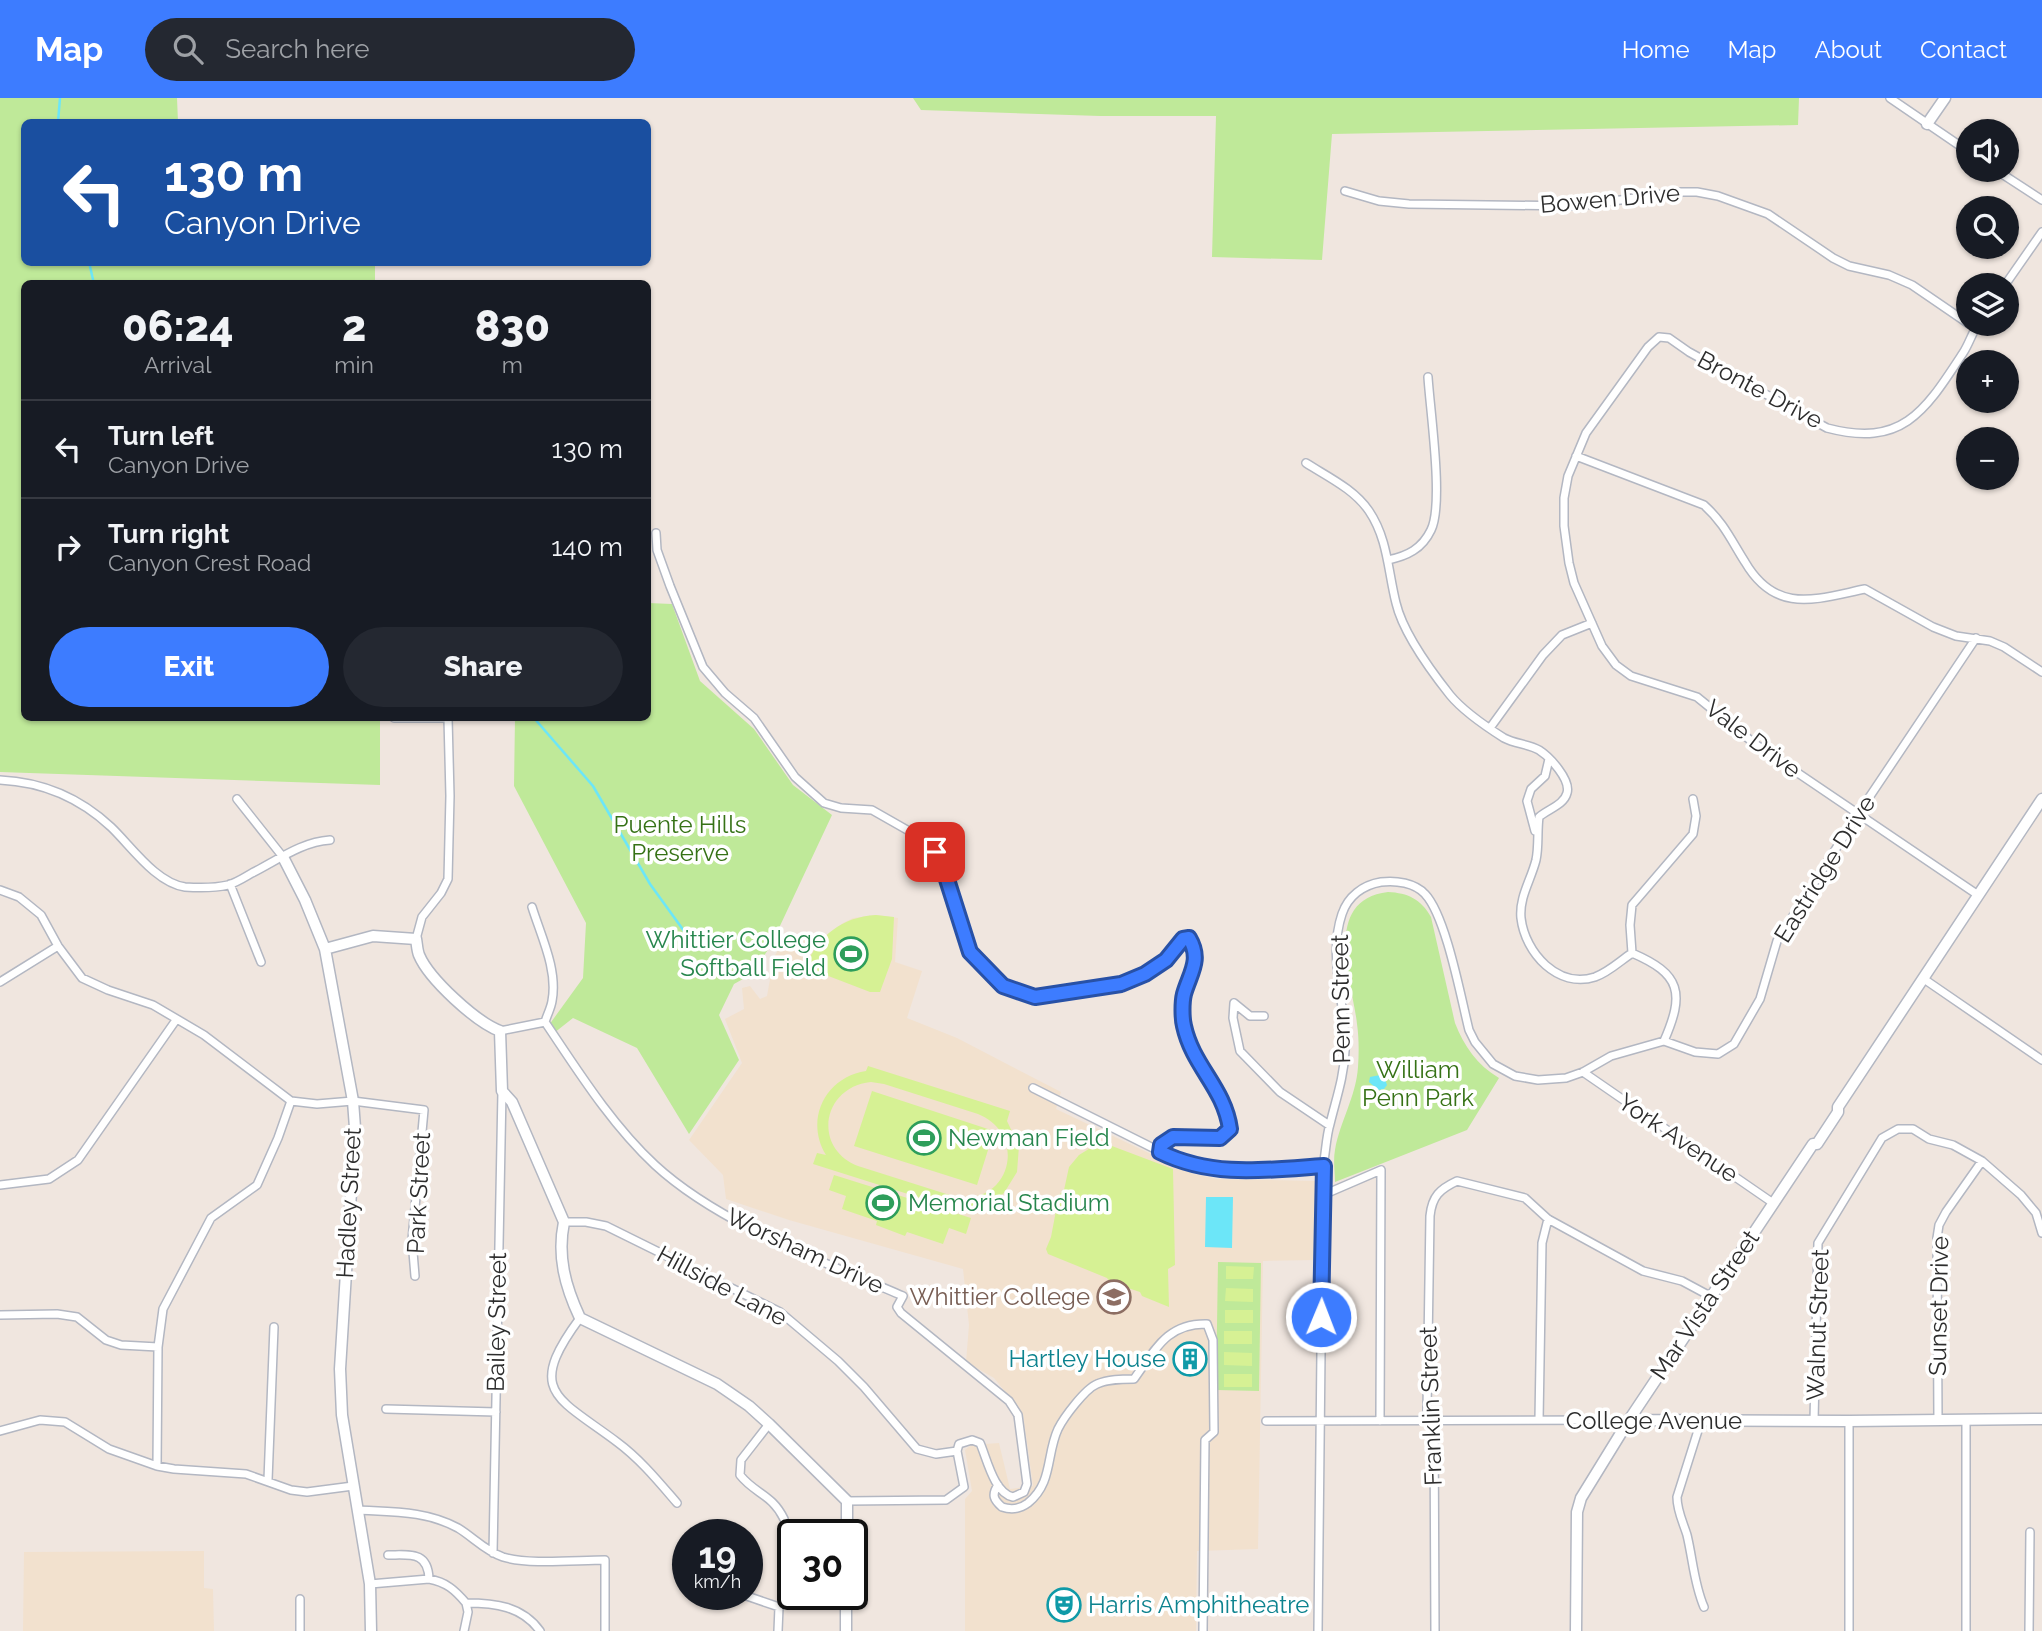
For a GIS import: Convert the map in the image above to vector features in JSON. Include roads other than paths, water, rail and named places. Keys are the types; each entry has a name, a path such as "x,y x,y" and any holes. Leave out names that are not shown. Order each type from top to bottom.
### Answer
{"street":[{"path":"1890,98 1956,143"},
{"path":"1927,124 1945,98"},
{"path":"2014,182 2042,201"},
{"name":"Bowen Drive","path":"1345,191 1379,201 1422,205 1578,206 1677,192 1718,196 1768,214 1849,266 1889,275 1912,285 1956,314"},
{"path":"2013,273 2042,232"},
{"name":"Bronte Drive","path":"1660,337 1670,338 1689,352 1827,428 1867,435 1902,426 1917,416 1965,351 1970,336"},
{"name":"Vale Drive","path":"1660,337 1648,346 1597,415 1586,433 1568,476 1564,498 1565,543 1574,583 1602,646 1616,665 1631,676 1697,697 1755,744 1978,895"},
{"path":"1388,560 1406,556 1419,547 1432,529 1437,503 1428,377"},
{"path":"1576,456 1704,505 1720,519 1747,566 1774,593 1794,600 1811,600 1865,589 1933,627 1956,636 1990,641 2004,647 2042,672"},
{"path":"1306,463 1348,489 1368,510 1379,530 1388,560 1396,605 1409,634 1450,695 1466,712 1507,740 1538,750 1549,759 1565,780 1567,795 1562,802 1552,806 1539,817 1536,835"},
{"path":"656,533 657,550 703,667 724,693 754,718 795,777 824,803 841,808 872,810 930,843 944,870 970,952 1003,986 1035,997 1121,984 1145,974 1166,960 1183,939 1189,938 1195,948 1193,974 1183,996 1184,1025 1196,1059 1222,1098 1230,1129 1220,1138 1173,1137 1161,1145 1160,1152"},
{"path":"1490,728 1543,655 1562,635 1592,623"},
{"name":"Eastridge Drive","path":"1664,1041 1695,1052 1718,1054 1734,1044 1760,999 1777,941 1976,638"},
{"path":"448,721 448,879 441,893 422,917 416,939 418,954 426,968 471,1014 487,1026 500,1031 545,1022 552,1002 550,964 533,907"},
{"path":"1549,759 1545,776 1531,789 1527,801 1536,835 1537,852 1522,897 1521,918 1531,947 1541,960 1564,978 1581,980 1607,971 1632,953"},
{"path":"0,780 44,786 80,802 113,828 156,872 180,886 198,888 230,884 302,845 330,840"},
{"name":"Hadley Street","path":"237,799 284,857 325,949 353,1101 355,1128 340,1369 342,1415 370,1584 371,1631"},
{"path":"1632,953 1632,905 1693,834 1696,816 1693,799"},
{"name":"Mar Vista Street","path":"1576,1631 1577,1512 1588,1484 1813,1144 1811,1140 1833,1108 1838,1107 2042,799"},
{"name":"Penn Street","path":"1318,1631 1324,1166 1329,1125 1341,1084 1345,1048 1337,976 1339,927 1348,900 1368,885 1381,882 1416,887 1432,904 1443,931 1469,1030 1493,1064 1515,1076 1538,1080 1566,1078 1583,1072"},
{"path":"230,884 261,962"},
{"path":"0,890 19,897 41,915 58,946 82,978 108,990 153,1004 204,1035 291,1101 317,1104 353,1101"},
{"path":"325,949 373,936 416,939"},
{"path":"0,982 58,946"},
{"path":"1583,1072 1611,1056 1664,1041 1675,1016 1676,992 1670,976 1655,962 1632,953"},
{"path":"1924,979 2042,1060"},
{"path":"1264,1016 1250,1016 1234,1003 1233,1018 1240,1051 1280,1092 1329,1125"},
{"path":"0,1185 49,1179 78,1160 176,1020"},
{"name":"Worsham Drive","path":"545,1022 614,1120 655,1165 692,1195 722,1214 903,1296 897,1307 901,1313 1009,1401 1018,1415 1027,1484 1024,1492 1013,1497 1004,1494 998,1485"},
{"path":"500,1031 502,1091 512,1102 564,1222 560,1241 561,1264 580,1318 717,1384 769,1423 847,1501 946,1500 964,1487 957,1451 959,1444 972,1440 980,1443 998,1485 993,1498 1002,1507 1015,1509 1030,1501 1044,1485 1058,1431 1075,1405 1094,1385 1117,1379 1134,1379 1163,1340 1179,1328 1207,1324 1213,1340 1213,1432 1205,1440 1203,1631"},
{"name":"York Avenue","path":"1583,1072 1773,1203"},
{"path":"1033,1088 1183,1163 1233,1172 1324,1166"},
{"name":"Bailey Street","path":"493,1553 502,1091"},
{"path":"157,1466 158,1347 163,1310 211,1218 257,1185 291,1101"},
{"name":"Park Street","path":"353,1101 424,1110 412,1240 415,1276"},
{"name":"Walnut Street","path":"1814,1421 1818,1243 1882,1138 1898,1129 1913,1129 1929,1139 1953,1145 1982,1161"},
{"path":"1982,1161 2021,1195 2036,1213 2042,1233"},
{"name":"Sunset Drive","path":"1938,1421 1939,1225 1982,1161"},
{"name":"Franklin Street","path":"1323,1195 1381,1170 1380,1421"},
{"name":"Franklin Street","path":"1435,1631 1434,1420 1427,1410 1431,1203 1436,1194 1445,1187 1457,1181 1465,1181 1525,1198 1548,1219"},
{"path":"1539,1420 1542,1243 1548,1219 1643,1271 1682,1281 1710,1296"},
{"name":"Hillside Lane","path":"564,1222 606,1226 780,1312 838,1361 917,1449 936,1454 957,1451"},
{"path":"0,1315 57,1314 77,1317 106,1340 121,1345 158,1347"},
{"path":"580,1318 562,1343 553,1362 552,1379 557,1397 636,1458 677,1503"},
{"path":"268,1480 274,1327"},
{"path":"386,1409 496,1412"},
{"name":"College Avenue","path":"1266,1421 2042,1419"},
{"path":"0,1431 40,1420 65,1422 109,1449 157,1466 246,1474 291,1490 307,1492 353,1486"},
{"path":"1966,1420 1966,1631"},
{"path":"1701,1421 1677,1497 1677,1505 1687,1535 1697,1591 1704,1607"},
{"name":"Walnut Street","path":"1849,1421 1849,1631"},
{"path":"769,1423 741,1460 740,1475 746,1483 773,1501 784,1519"},
{"path":"846,1519 847,1501"},
{"path":"359,1510 425,1515 460,1530 493,1553 517,1560 605,1560 605,1631"},
{"path":"2029,1631 2030,1532"},
{"path":"388,1555 420,1557 426,1563 429,1579"},
{"path":"370,1584 429,1579 446,1584 466,1604 468,1612 464,1631"},
{"path":"300,1599 300,1631"},
{"path":"763,1602 779,1608 778,1631"},
{"path":"466,1604 496,1604 518,1611 530,1619 540,1631"},
{"path":"846,1610 846,1631"}],"water":[{"path":"1380,1075 1387,1085 1378,1090 1369,1082 1370,1077"},
{"path":"1206,1197 1233,1197 1232,1248 1205,1247"}],"waterway":[{"path":"58,119 60,98"},
{"path":"90,266 93,280"},
{"path":"537,721 593,786 650,884 684,931"}],"place":[{"name":"Whittier College Softball Field","path":"851,954"},
{"name":"Newman Field","path":"924,1138"},
{"name":"Memorial Stadium","path":"883,1203"},
{"name":"Whittier College","path":"1114,1297"},
{"name":"Hartley House","path":"1190,1359"},
{"name":"Harris Amphitheatre","path":"1064,1605"}],"park label":[{"name":"Puente Hills Preserve","path":"680,839"},
{"name":"William Penn Park","path":"1418,1084"}]}
